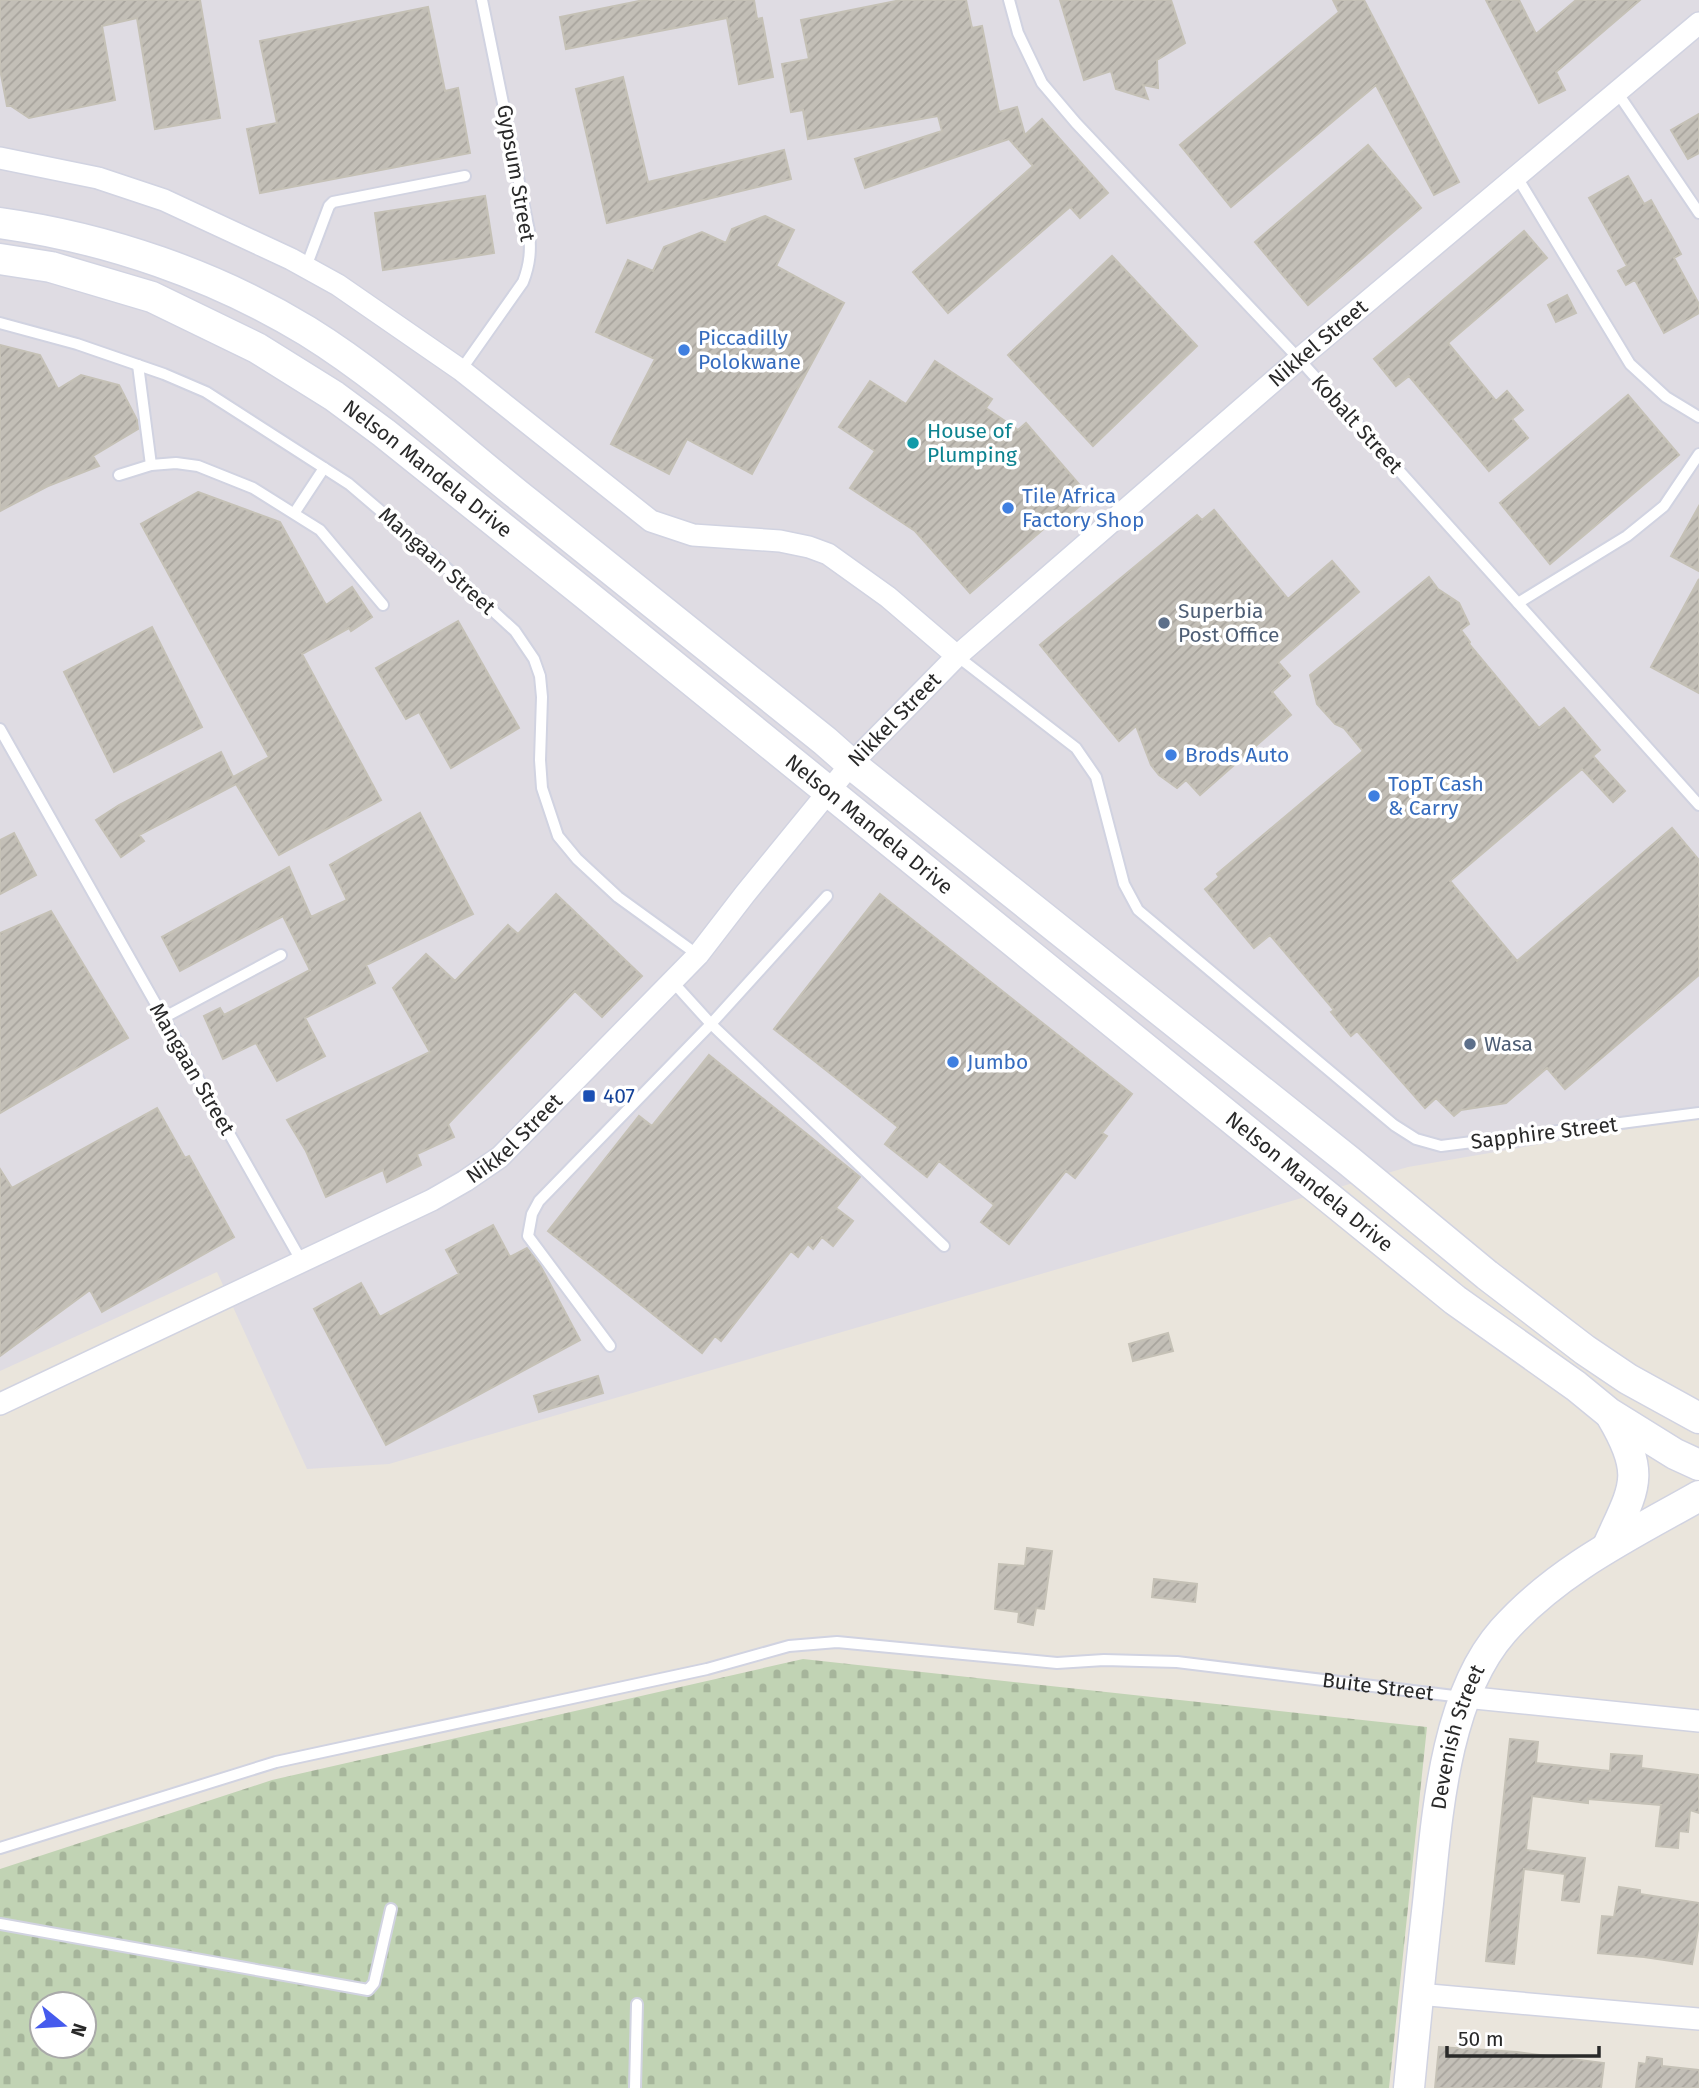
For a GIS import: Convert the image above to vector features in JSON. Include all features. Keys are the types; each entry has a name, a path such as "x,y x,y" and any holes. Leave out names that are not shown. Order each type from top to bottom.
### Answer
{"main road":[{"name":"Nelson Mandela Drive","path":"0,223 43,229 138,253 264,307 307,331 401,399 851,764 1558,1330 1628,1379 1699,1418"},
{"name":"Nelson Mandela Drive","path":"0,259 51,267 152,297 257,348 334,396 405,449 1455,1300 1576,1386 1609,1413 1675,1454 1699,1465"},
{"path":"1608,1546 1630,1496 1634,1476 1630,1451 1609,1413"},
{"name":"Devenish Street","path":"1409,2088 1438,1811 1455,1728 1465,1697 1502,1632 1537,1598 1608,1546 1699,1496"}],"street":[{"name":"Nikkel Street","path":"0,1404 432,1200 500,1157 698,955 851,764 957,656 1299,359 1699,23"},
{"path":"0,158 99,178 164,200 237,232 306,267 338,285 461,370 651,521 693,535 780,541 828,554 888,597 957,656"},
{"name":"Buite Street","path":"1465,1697 1699,1721"},
{"path":"1418,1994 1699,2019"}],"lane":[{"name":"Gypsum Street","path":"461,370 523,282 531,249 482,0"},
{"name":"Kobalt Street","path":"1009,0 1017,33 1042,83 1076,123 1299,359 1699,805"},
{"path":"1617,92 1699,213"},
{"path":"306,267 329,206 333,202 465,176"},
{"path":"1517,177 1630,364 1666,397 1699,417"},
{"name":"Mangaan Street","path":"0,323 77,344 206,392 349,484 429,553 514,631 526,645 537,668 542,697 542,788 558,836 577,859 618,897 698,955"},
{"path":"138,365 151,465"},
{"path":"1518,603 1627,536 1664,506 1699,454"},
{"path":"119,475 151,465 176,463 198,466 253,488 320,530 383,605"},
{"path":"295,512 324,468"},
{"name":"Sapphire Street","path":"957,656 1076,748 1086,760 1096,777 1124,884 1138,910 1394,1125 1416,1139 1441,1146 1699,1113"},
{"name":"Mangaan Street","path":"0,729 302,1262"},
{"path":"610,1346 528,1236 532,1214 538,1201 711,1024 827,897"},
{"path":"163,1018 281,955"},
{"path":"672,981 711,1024 944,1246"},
{"name":"Buite Street","path":"0,1847 276,1762 707,1669 789,1646 837,1642 1057,1663 1104,1660 1177,1662 1465,1697"},
{"path":"0,1924 369,1990 374,1983 391,1909"},
{"path":"635,2088 637,2004"}],"shaded area":[{"path":"0,0 1699,0 1699,1117 1408,1167 389,1464 307,1469 217,1272 0,1371"}],"green space":[{"path":"803,1659 1427,1727 1389,2088 0,2088 0,1869 272,1780"}],"building":[{"path":"0,0 200,0 220,118 155,129 137,18 102,26 115,100 29,118 7,106 0,69"},
{"path":"644,0 754,0 757,19 762,18 773,77 739,84 727,18 566,49 560,17"},
{"path":"901,0 966,0 972,28 982,26 999,112 1017,107 1025,135 1042,119 1108,193 1080,218 1070,207 948,313 913,272 1033,166 1009,139 865,188 855,159 942,131 938,116 808,139 803,110 791,112 782,64 809,59 801,20"},
{"path":"1060,0 1171,0 1185,43 1157,60 1158,88 1143,85 1148,99 1116,89 1111,71 1084,80"},
{"path":"1333,0 1364,0 1459,182 1434,195 1376,85 1231,207 1180,145 1339,12"},
{"path":"1486,0 1519,0 1536,34 1576,0 1640,0 1556,72 1565,90 1539,103"},
{"path":"428,7 445,91 458,88 470,153 260,193 247,129 277,123 260,41"},
{"path":"623,77 648,182 784,150 791,179 607,223 576,89"},
{"path":"1699,114 1699,153 1688,159 1671,130"},
{"path":"1368,145 1421,208 1308,305 1255,242"},
{"path":"1628,176 1644,204 1651,200 1673,239 1681,254 1674,258 1699,304 1699,313 1664,333 1635,280 1626,285 1618,271 1627,266 1589,198"},
{"path":"485,196 494,253 383,270 375,213"},
{"name":"Piccadilly Polokwane","path":"765,216 794,230 776,266 844,303 752,474 687,439 669,474 611,444 655,359 596,332 628,260 653,271 664,247 702,232 726,243 732,229"},
{"path":"1524,231 1547,258 1448,343 1496,401 1507,391 1523,410 1512,419 1528,438 1489,471 1409,376 1396,386 1374,359"},
{"path":"1112,256 1197,346 1093,446 1008,355"},
{"path":"1567,295 1576,313 1556,322 1548,305"},
{"path":"0,345 40,355 58,389 81,375 119,385 137,420 138,429 93,456 99,466 48,486 0,511"},
{"path":"935,361 992,399 986,408 1018,430 1026,423 1090,497 1059,524 1055,519 970,593 915,531 850,488 875,451 839,427 870,381 906,404"},
{"path":"1628,395 1679,455 1550,564 1500,503"},
{"path":"198,492 280,522 326,605 352,587 372,617 351,631 349,628 302,654 381,800 279,855 236,784 139,835 144,841 121,857 96,820 119,805 221,752 233,777 269,757 141,524"},
{"path":"1699,506 1699,571 1671,556"},
{"name":"Superbia Post Office","path":"1214,510 1288,599 1332,561 1359,592 1278,662 1290,676 1272,692 1291,715 1200,795 1186,780 1177,788 1159,775 1151,765 1136,726 1119,741 1040,645 1197,515 1202,520"},
{"path":"1429,577 1438,589 1459,603 1469,624 1461,630 1469,644 1539,728 1564,708 1600,750 1593,756 1625,791 1613,802 1582,769 1450,881 1517,961 1672,828 1699,860 1699,975 1565,1089 1547,1068 1506,1103 1461,1110 1454,1116 1436,1098 1425,1108 1357,1031 1351,1036 1331,1012 1334,1010 1270,935 1254,948 1205,889 1219,877 1217,874 1363,751 1344,728 1335,724 1317,704 1310,675"},
{"path":"1699,579 1699,693 1651,667"},
{"path":"458,621 519,728 451,768 419,712 406,719 376,668"},
{"path":"152,627 202,727 114,772 64,672"},
{"path":"420,813 473,914 366,965 375,983 305,1018 325,1056 277,1081 256,1043 223,1059 204,1016 220,1008 224,1015 310,970 283,916 180,971 162,937 289,867 311,917 347,900 330,865"},
{"path":"14,833 36,875 0,894 0,840"},
{"path":"556,894 642,976 602,1017 575,991 448,1124 454,1137 417,1154 421,1165 387,1182 383,1170 326,1197 306,1151 287,1120 430,1052 393,988 426,954 455,981 508,925 518,934"},
{"name":"Jumbo","path":"880,894 1132,1094 1102,1133 1107,1136 1075,1178 1066,1171 1009,1244 981,1222 994,1205 939,1161 927,1177 885,1144 898,1127 774,1029"},
{"path":"51,911 128,1038 0,1113 0,933"},
{"path":"709,1055 860,1177 836,1208 853,1221 833,1246 822,1237 813,1249 808,1244 798,1257 791,1251 721,1341 715,1336 702,1353 548,1231 639,1116 652,1126"},
{"path":"157,1108 185,1158 189,1156 234,1237 102,1312 90,1290 0,1356 0,1169 12,1188"},
{"path":"493,1225 510,1257 527,1248 540,1265 580,1340 386,1445 314,1309 361,1283 380,1317 459,1274 446,1250"},
{"path":"1168,1333 1173,1351 1133,1361 1129,1344"},
{"path":"598,1376 603,1393 539,1412 534,1396"},
{"path":"1027,1548 1052,1551 1044,1609 1036,1608 1033,1625 1018,1622 1019,1612 995,1609 999,1564 1025,1566"},
{"path":"1154,1579 1197,1584 1195,1602 1152,1597"},
{"path":"1510,1739 1538,1742 1536,1763 1610,1771 1611,1754 1642,1756 1641,1768 1699,1775 1699,1813 1690,1810 1688,1832 1679,1831 1678,1848 1656,1846 1661,1805 1588,1799 1588,1803 1532,1796 1526,1850 1585,1858 1579,1902 1562,1900 1565,1874 1524,1869 1514,1964 1486,1961"},
{"path":"1619,1887 1640,1890 1640,1894 1699,1903 1699,1924 1692,1964 1598,1953 1602,1916 1614,1917"},
{"path":"1439,2047 1517,2052 1604,2063 1601,2088 1435,2088"},
{"path":"1647,2057 1662,2059 1662,2066 1699,2070 1699,2088 1636,2088 1639,2063 1646,2064"}],"place":[{"name":"Piccadilly Polokwane","path":"684,350"},
{"name":"House of Plumping","path":"913,443"},
{"name":"Tile Africa Factory Shop","path":"1008,508"},
{"name":"Superbia Post Office","path":"1164,623"},
{"name":"Brods Auto","path":"1171,755"},
{"name":"TopT Cash & Carry","path":"1374,796"},
{"name":"Wasa","path":"1470,1044"},
{"name":"Jumbo","path":"953,1062"},
{"name":"407","path":"589,1096"}]}
